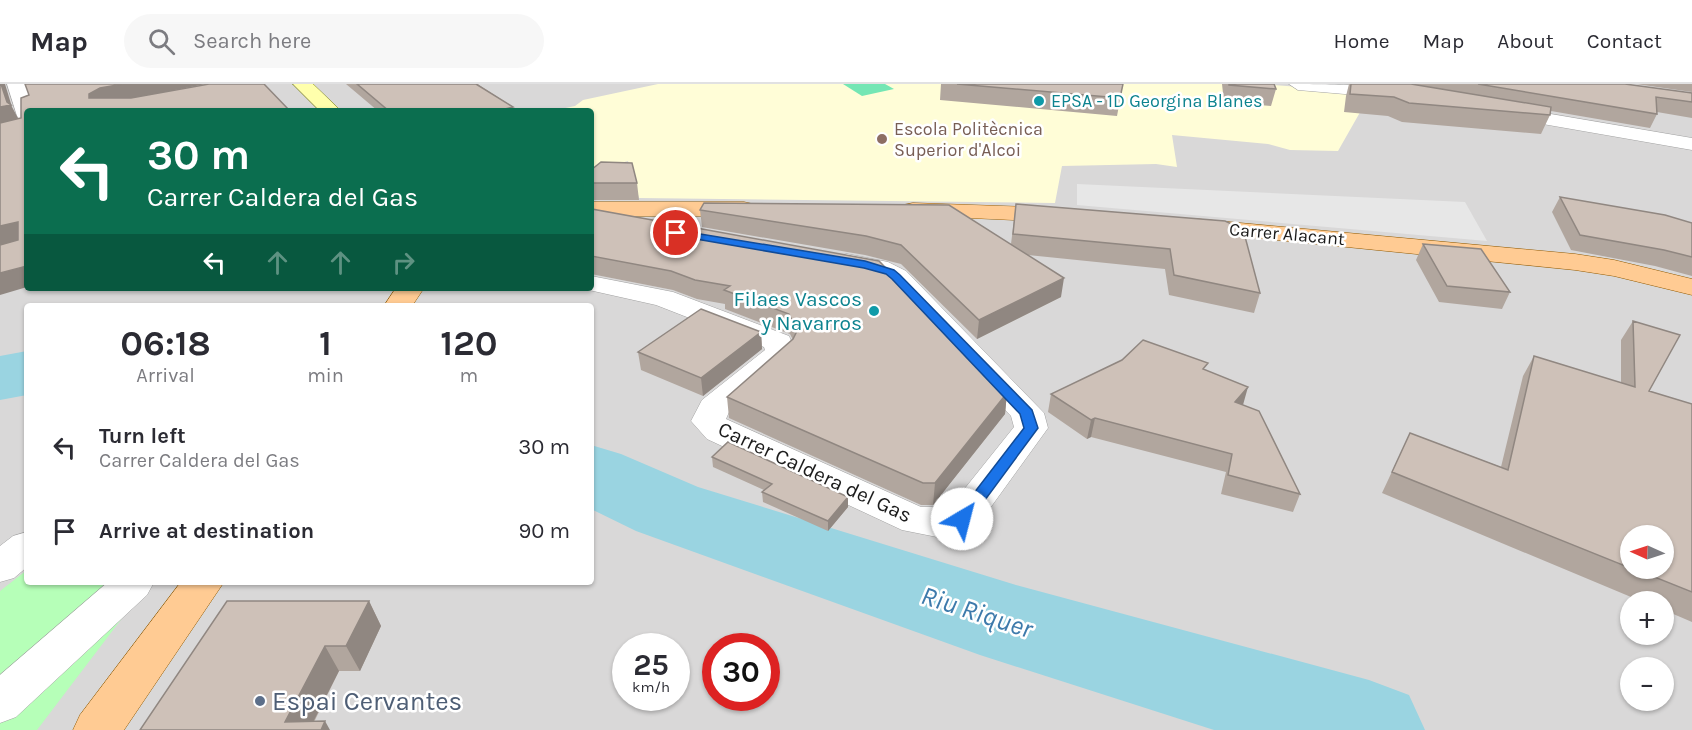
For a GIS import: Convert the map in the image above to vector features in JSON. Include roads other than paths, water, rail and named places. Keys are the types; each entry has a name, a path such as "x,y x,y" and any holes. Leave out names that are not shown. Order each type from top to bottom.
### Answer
{"main road":[{"path":"302,84 328,108"},
{"path":"601,209 768,209"},
{"path":"887,210 1081,216"},
{"name":"Carrer Alacant","path":"1176,224 1575,262 1614,268 1692,287"},
{"path":"97,730 195,593"}],"street":[{"path":"16,84 24,108"},
{"path":"1298,84 1389,88 1410,95"},
{"path":"1488,109 1692,144"},
{"path":"601,209 606,221 700,237"},
{"name":"Carrer Caldera del Gas","path":"594,285 663,298 778,342 781,352 714,407 708,421 719,431 915,520 937,523 962,519 1031,428 1027,413 890,272 818,257"},
{"path":"0,567 24,548"},
{"path":"0,704 132,585"}],"waterway":[{"name":"Riu Riquer","path":"0,378 24,374"},
{"name":"Riu Riquer","path":"594,475 667,509 1016,626 1369,730"}],"place":[{"name":"EPSA - 1D Georgina Blanes","path":"1039,101"},
{"name":"Escola Politècnica Superior d'Alcoi","path":"882,139"},
{"name":"Filaes Vascos y Navarros","path":"874,311"},
{"name":"Espai Cervantes","path":"260,701"}]}
